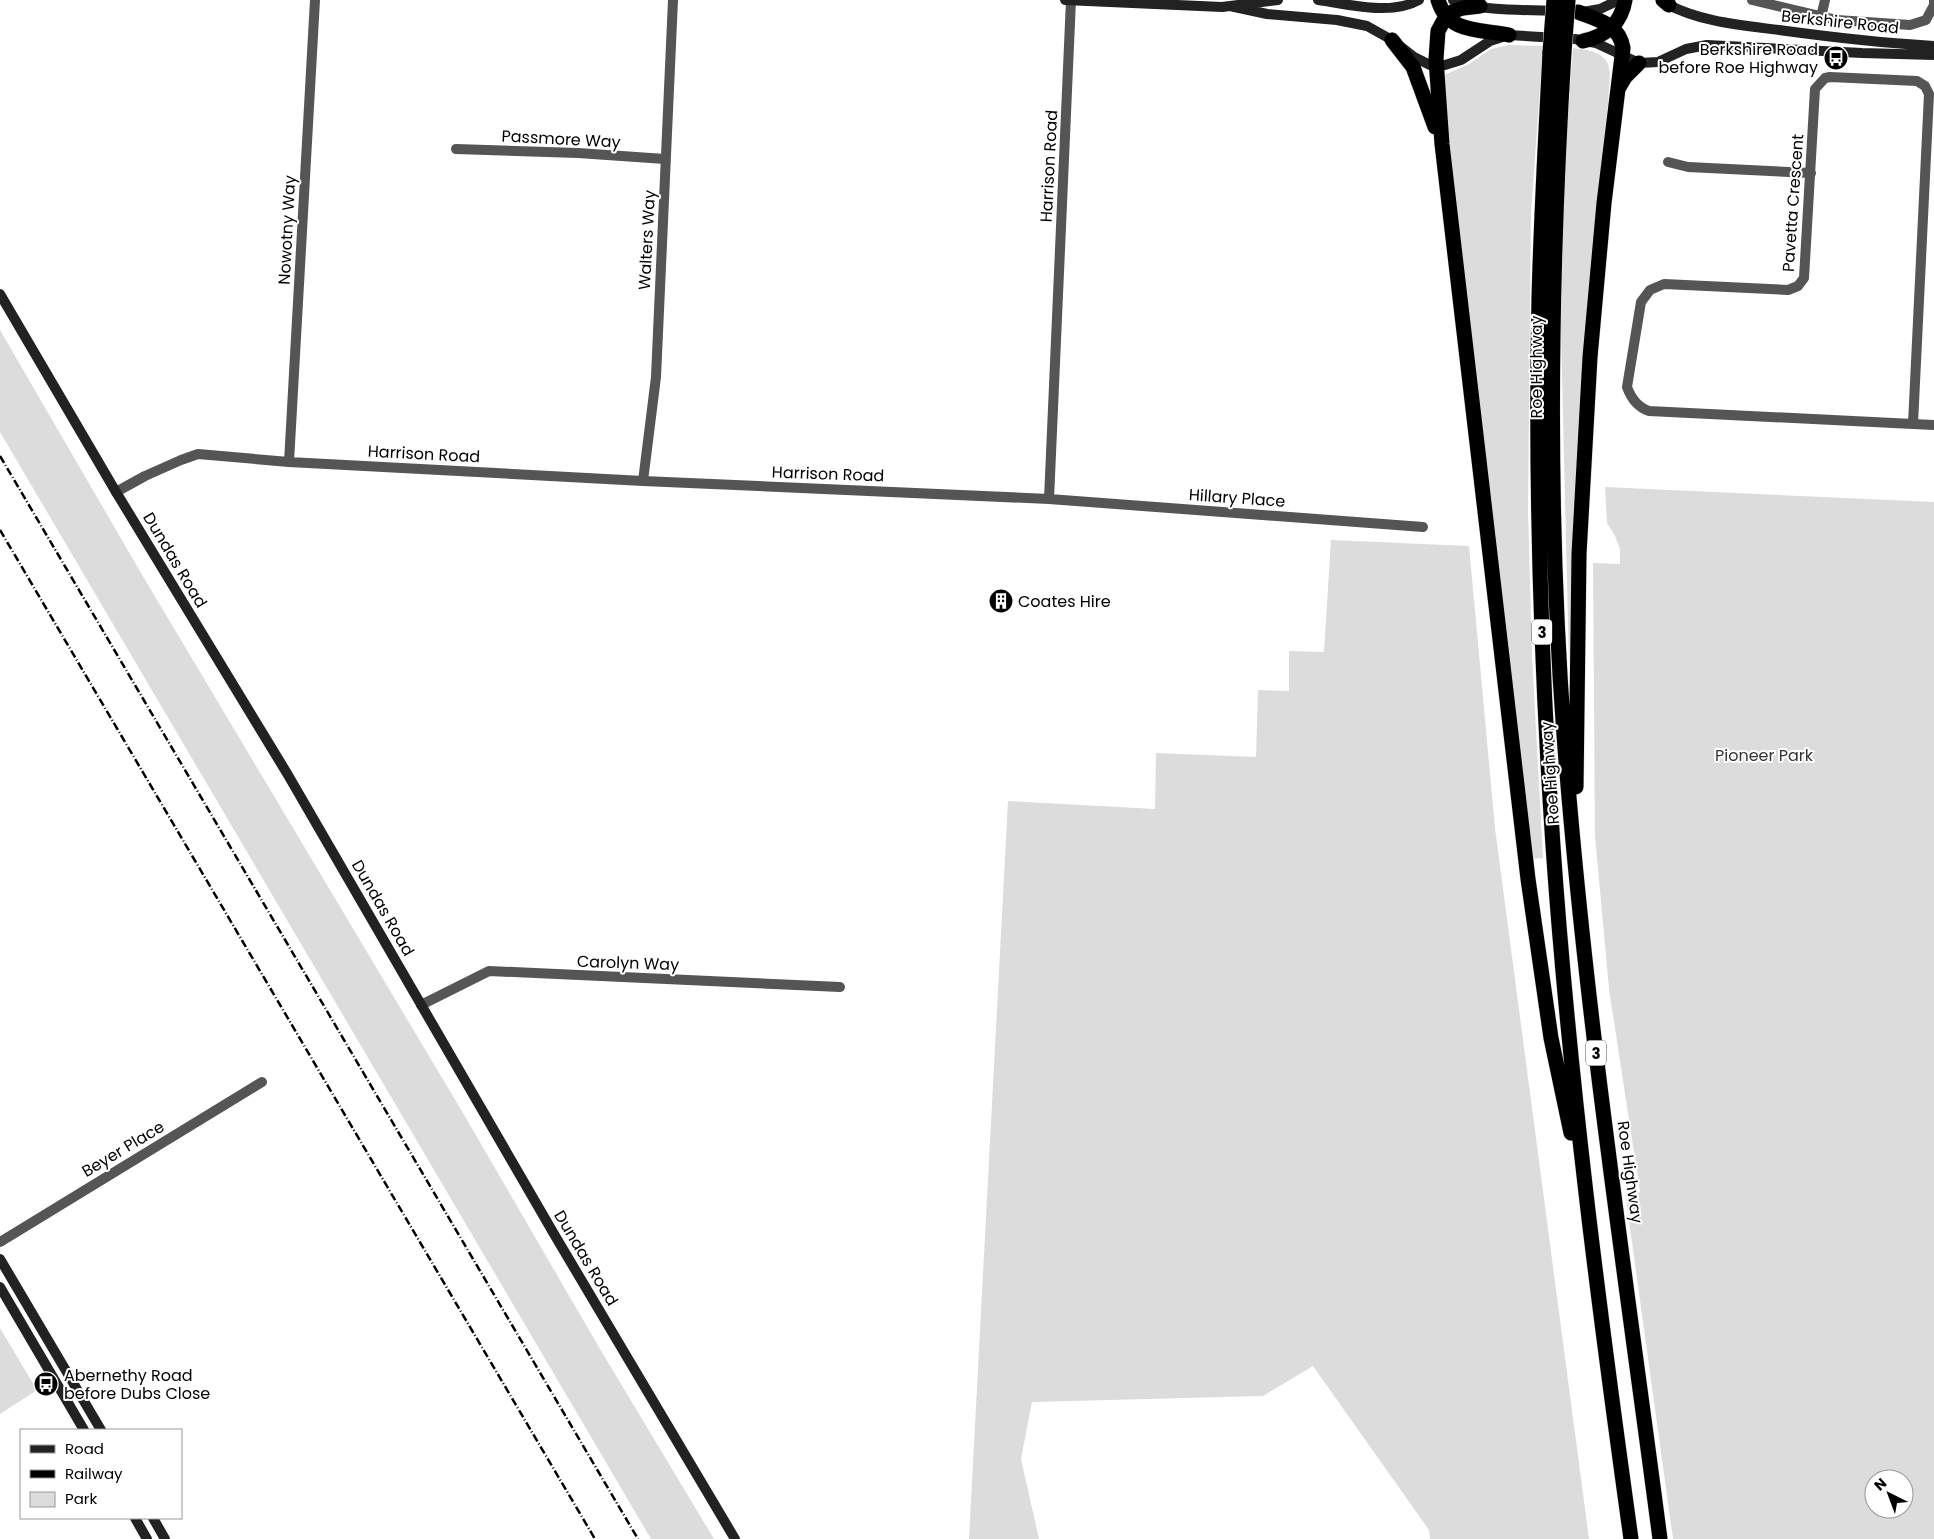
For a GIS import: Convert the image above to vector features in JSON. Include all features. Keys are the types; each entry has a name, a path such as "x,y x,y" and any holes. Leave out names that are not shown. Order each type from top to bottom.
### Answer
{"highway":[{"path":"1438,0 1446,17 1463,28 1509,34"},
{"name":"Roe Highway","path":"1554,0 1557,52 1552,372 1556,601 1564,731 1573,846 1593,1030 1660,1539"},
{"name":"Roe Highway","path":"1568,0 1557,52 1539,303 1541,604 1553,846 1563,972 1587,1210 1631,1539"},
{"path":"1583,41 1602,35 1612,27 1621,15 1625,0"},
{"path":"1483,3 1458,9 1446,17 1440,26 1437,36 1442,144 1471,402 1550,1038 1587,1210"},
{"path":"1573,846 1577,754 1578,626 1583,474 1596,280 1616,93 1622,55 1622,40 1612,27 1578,12"},
{"path":"1392,40 1414,67 1442,144"},
{"path":"1616,93 1623,80 1639,63"}],"main road":[{"path":"1065,0 1174,2 1222,7 1278,0"},
{"path":"1318,0 1373,7 1399,8 1419,0"},
{"path":"1373,7 1387,0"},
{"path":"1453,0 1461,3 1483,3 1506,9 1578,12 1600,9 1619,0"},
{"name":"Berkshire Road","path":"1664,2 1681,12 1706,20 1823,36 1934,46"},
{"path":"1230,6 1266,14 1347,21 1376,30 1414,58 1437,66 1462,60 1490,41 1509,34 1583,41 1604,45 1639,63"},
{"name":"Berkshire Road","path":"1639,63 1658,62 1686,49 1707,45 1934,55"},
{"name":"Dundas Road","path":"0,294 116,492 288,775 554,1234 736,1539"},
{"path":"0,1259 100,1429"},
{"path":"0,1286 83,1429"},
{"path":"136,1519 148,1539"},
{"path":"154,1519 165,1539"}],"street":[{"name":"Nowotny Way","path":"289,462 315,0"},
{"name":"Walters Way","path":"643,481 656,377 673,0"},
{"name":"Harrison Road","path":"116,492 145,476 198,454 289,462 643,481 1050,499 1072,0"},
{"path":"1752,0 1838,20 1910,25 1930,22 1934,0"},
{"path":"1821,17 1825,0"},
{"name":"Pavetta Crescent","path":"1913,424 1929,94 1925,86 1917,81 1830,77 1821,81 1815,89 1804,278 1798,286 1788,290 1664,284 1650,290 1641,302 1627,387 1636,403 1649,410 1913,424 1934,425"},
{"name":"Passmore Way","path":"456,149 665,159"},
{"path":"1668,162 1688,166 1811,173"},
{"name":"Hillary Place","path":"1050,499 1423,527"},
{"name":"Carolyn Way","path":"422,1005 489,971 840,987"},
{"name":"Beyer Place","path":"0,1242 262,1082"}],"green space":[{"path":"1508,45 1543,46 1531,214 1528,509 1532,655 1543,858 1530,859 1449,145 1444,75 1469,64 1491,49"},
{"path":"1573,48 1592,51 1601,55 1608,63 1610,74 1601,201 1576,484 1569,665 1561,332 1564,167"},
{"path":"0,330 141,573 714,1539 651,1539 0,432"},
{"name":"Pioneer Park","path":"1605,487 1934,502 1934,1539 1673,1539 1626,1199 1640,1192 1609,989 1595,836 1593,563 1620,564 1620,549 1607,523"},
{"path":"1331,540 1469,546 1495,828 1589,1539 1430,1539 1429,1530 1313,1366 1263,1396 1032,1402 1021,1459 1039,1539 969,1539 1008,801 1155,809 1156,753 1256,757 1258,690 1289,691 1289,651 1324,652"},
{"path":"0,1328 37,1390 0,1414"}],"railway":[{"path":"0,456 638,1539"},
{"path":"0,530 595,1539"}],"place":[{"name":"Berkshire Road before Roe Highway","path":"1836,58"},
{"name":"Coates Hire","path":"1001,601"},
{"name":"Abernethy Road before Dubs Close","path":"46,1384"}]}
